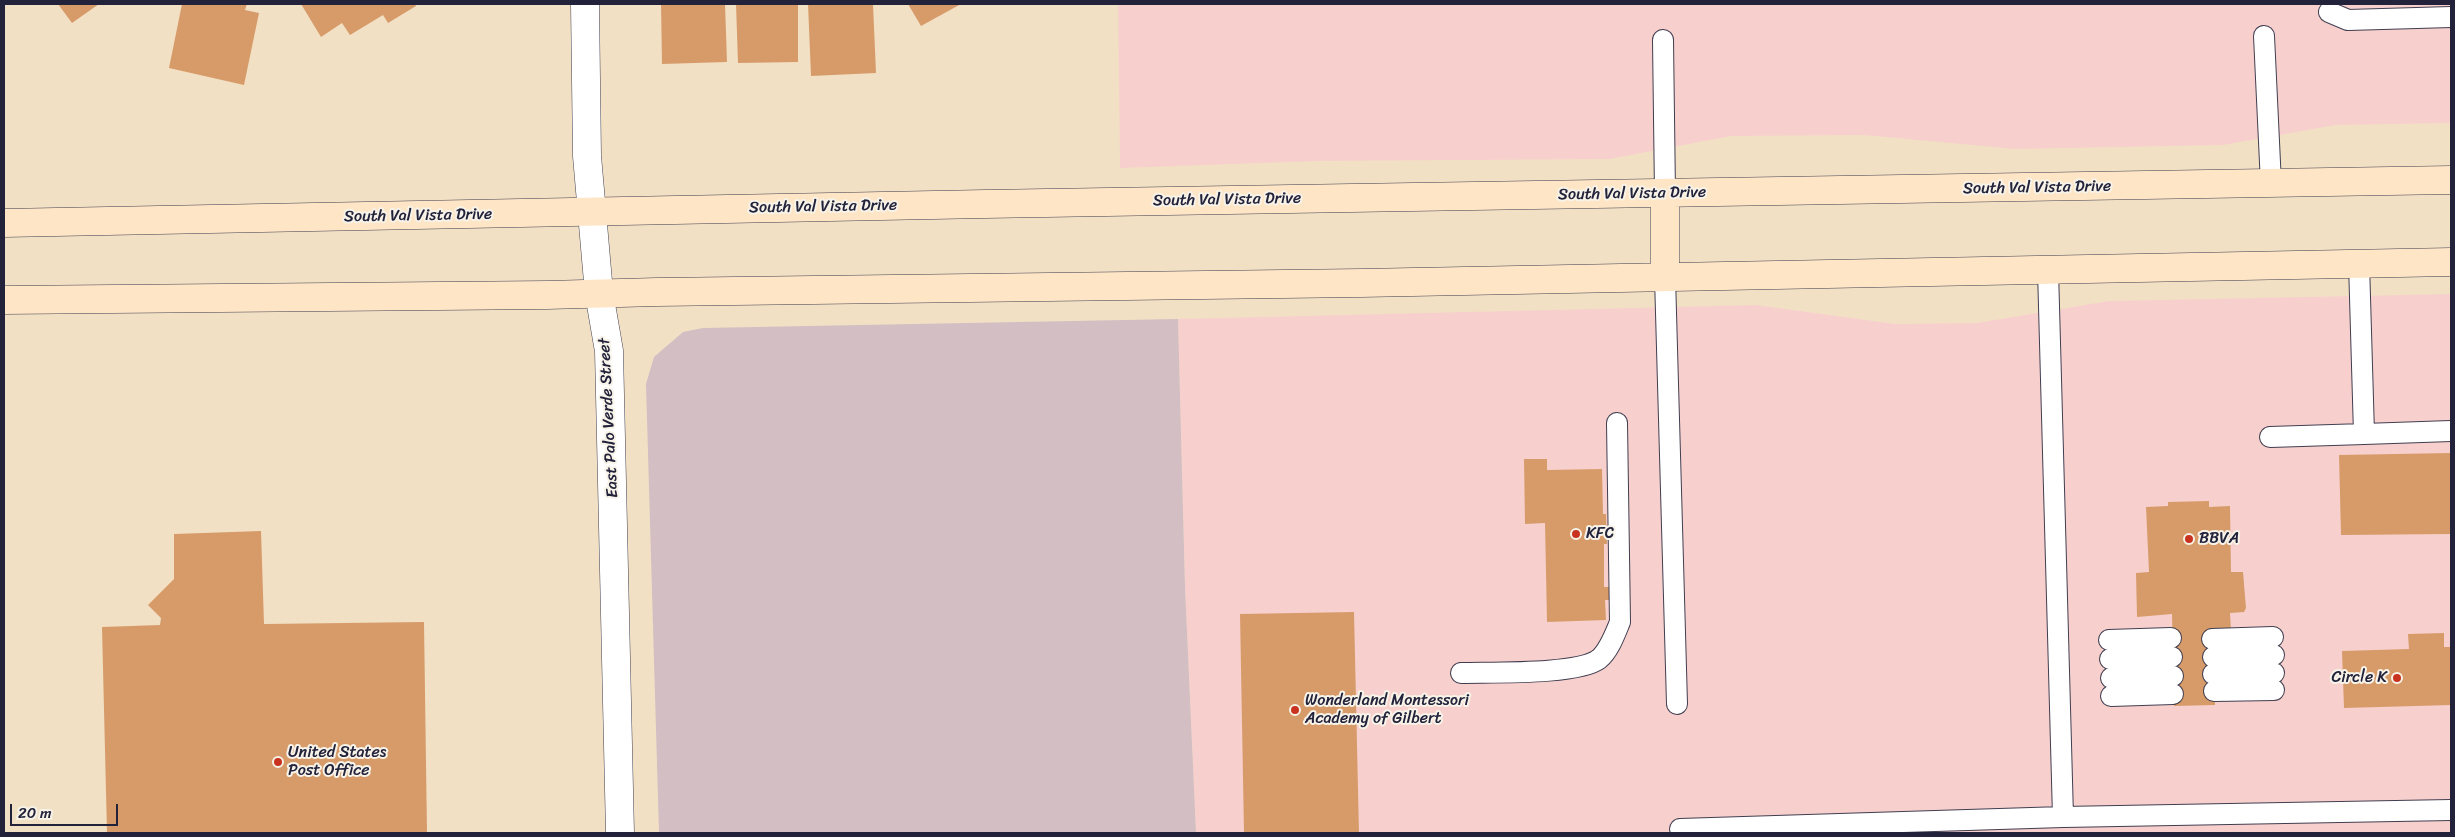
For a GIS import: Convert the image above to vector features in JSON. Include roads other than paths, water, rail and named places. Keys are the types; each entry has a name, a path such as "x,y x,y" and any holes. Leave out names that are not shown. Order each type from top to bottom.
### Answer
{"main road":[{"name":"South Val Vista Drive","path":"4,224 2451,180"},
{"path":"1665,194 1665,277"},
{"path":"4,300 1665,277 2451,262"}],"street":[{"name":"East Palo Verde Street","path":"585,4 587,156 599,293 609,351 620,833"}],"lane":[{"path":"2338,8 2348,20 2451,17"},
{"path":"2264,36 2271,184"},
{"path":"1663,40 1665,194"},
{"path":"2360,263 2364,434"},
{"path":"2048,270 2063,816"},
{"path":"1665,277 1677,704"},
{"path":"1461,673 1543,670 1584,666 1600,659 1620,622 1616,424"},
{"path":"2270,437 2451,431"},
{"path":"2274,664 2213,665 2274,664"},
{"path":"2172,666 2110,668 2172,666"},
{"path":"1680,829 2063,816 2451,810"}],"place":[{"name":"KFC","path":"1576,534"},
{"name":"BBVA","path":"2189,539"},
{"name":"Circle K","path":"2397,678"},
{"name":"Wonderland Montessori Academy of Gilbert","path":"1295,710"},
{"name":"United States Post Office","path":"278,762"}]}
